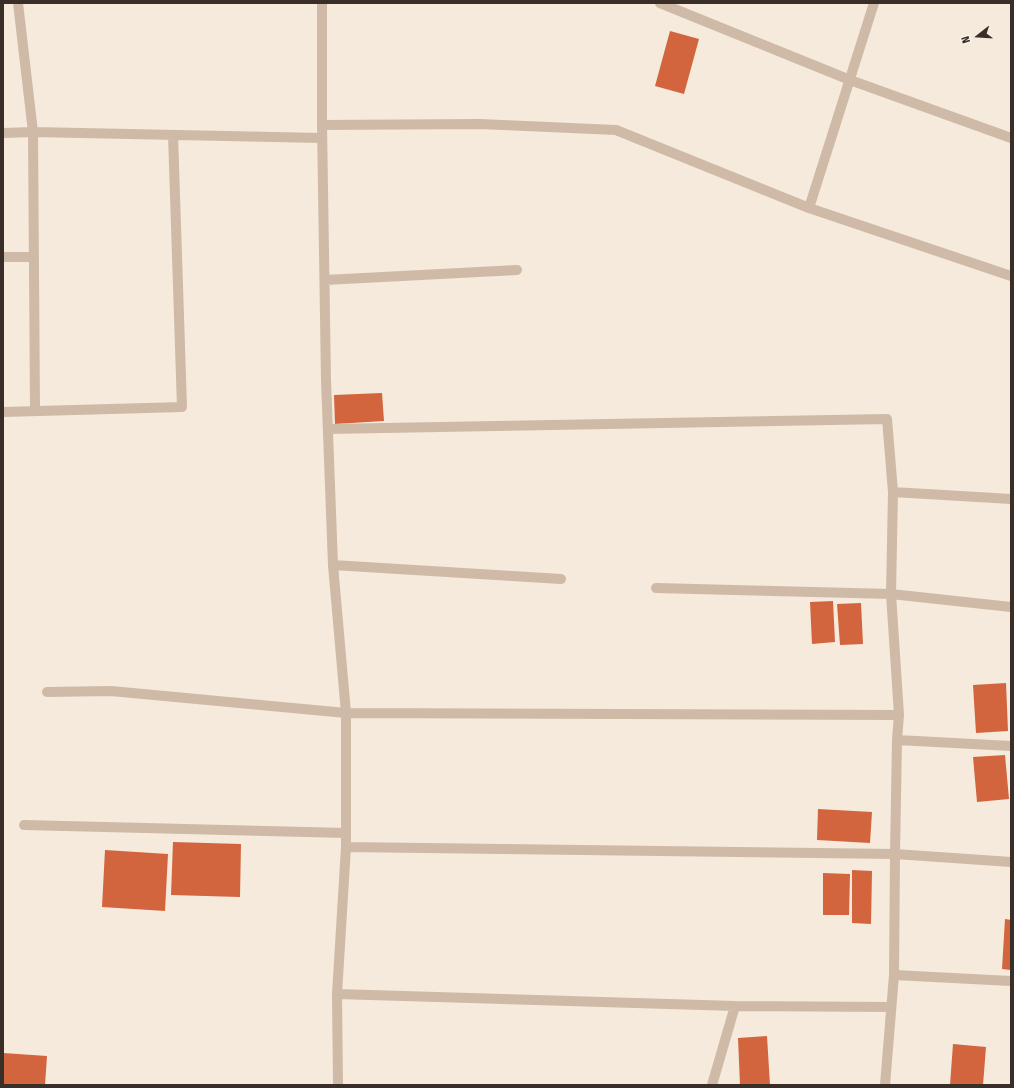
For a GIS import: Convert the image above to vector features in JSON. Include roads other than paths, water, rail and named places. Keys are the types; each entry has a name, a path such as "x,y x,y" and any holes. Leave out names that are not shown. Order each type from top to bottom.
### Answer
{"street":[{"path":"18,3 33,132 35,411"},
{"path":"322,3 322,138 328,429 333,565 346,713 346,847 337,994 338,1085"},
{"path":"660,3 850,80 1011,138"},
{"path":"809,208 874,3"},
{"path":"322,125 480,124 616,130 809,208 1011,276"},
{"path":"3,133 33,132 322,138"},
{"path":"3,412 182,407 173,135"},
{"path":"3,257 33,256"},
{"path":"324,280 517,270"},
{"path":"328,429 887,418 893,492 891,594 899,715 894,854 894,975 885,1085"},
{"path":"893,492 1011,499"},
{"path":"333,565 561,579"},
{"path":"656,588 891,594 1011,607"},
{"path":"47,692 112,691 346,713 899,715"},
{"path":"897,740 1011,746"},
{"path":"24,825 346,833"},
{"path":"346,847 894,854 1011,862"},
{"path":"894,975 1011,981"},
{"path":"337,994 735,1006 891,1007"},
{"path":"712,1085 735,1006"}]}
